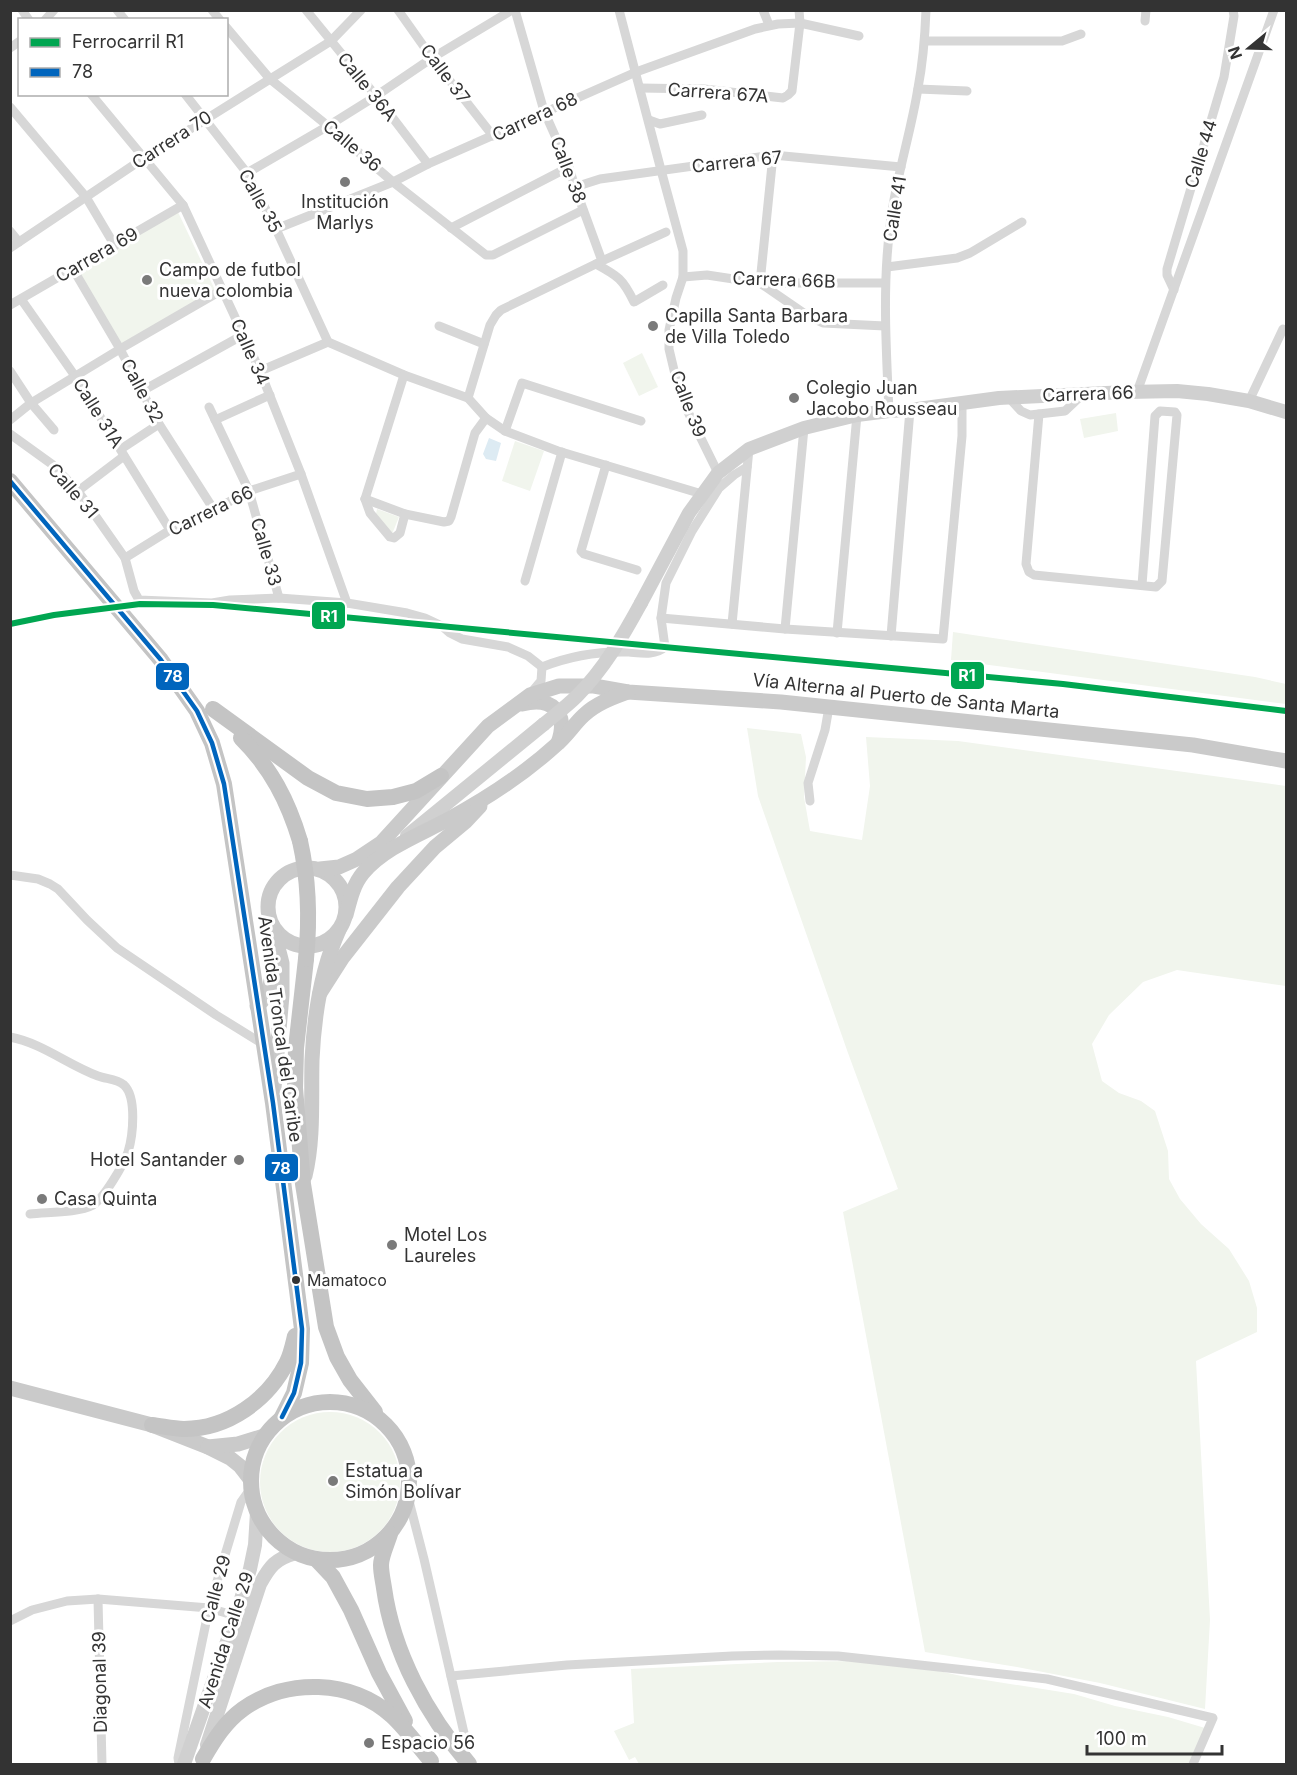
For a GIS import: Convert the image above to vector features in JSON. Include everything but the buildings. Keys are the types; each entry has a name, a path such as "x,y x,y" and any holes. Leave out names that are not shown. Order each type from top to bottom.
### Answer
{"highway":[{"name":"Avenida Troncal del Caribe","path":"10,481 161,660 197,711 219,764 273,1102 302,1329 301,1363 294,1393 282,1417"},
{"name":"Avenida Troncal del Caribe","path":"161,660 245,741 267,768 292,815 300,841 306,867 309,899 295,1078 303,1184 326,1327 337,1357 350,1380 381,1420"},
{"path":"213,709 308,778 336,793 367,799 393,797 416,790 441,776"},
{"path":"152,1425 184,1429 217,1424 246,1410 271,1389 288,1361 297,1329 297,1296"},
{"path":"332,1401 358,1406 381,1420 393,1432 408,1463 410,1480 408,1497 401,1517 390,1534 364,1554 333,1561 317,1560 296,1553 280,1543 267,1529 257,1512 251,1484 254,1457 264,1436 282,1417 306,1405 332,1401"},
{"path":"390,1534 381,1563 386,1600 406,1665 422,1698 448,1740 469,1764"},
{"path":"317,1560 333,1577 398,1710 432,1763"},
{"path":"202,1762 219,1731 242,1709 270,1694 301,1687 333,1688 364,1697 391,1715 432,1763"}],"main road":[{"name":"Vía Alterna al Puerto de Santa Marta","path":"346,915 353,889 363,873 441,776 488,726 506,711 530,695 559,686 594,686 628,692 781,702 1193,745 1287,761"},
{"name":"Vía Alterna al Puerto de Santa Marta","path":"320,869 339,867 385,847 490,795 557,745 593,707 628,692"},
{"path":"506,711 531,702 549,704 558,710 561,719 561,734 557,745"},
{"path":"320,993 343,957 398,887 435,847 465,822 490,795"},
{"path":"273,1102 282,995 282,963 268,916 267,904 270,892 285,873 296,868 320,869 330,875 344,892 346,915 323,972 312,1058 309,1159 303,1184"},
{"path":"273,928 287,941 306,946 319,945 339,930"},
{"path":"257,1006 269,990 276,944"},
{"path":"10,1388 152,1425 208,1447 230,1458 240,1467 251,1484"},
{"path":"208,1447 238,1444 264,1436"}],"street":[{"name":"Calle 36A","path":"306,10 428,164"},
{"name":"Carrera 70","path":"10,248 144,158 331,41 361,10"},
{"name":"Calle 37","path":"398,10 493,136"},
{"name":"Calle 38","path":"247,173 328,126 432,58 514,10 544,111 569,167 599,263"},
{"name":"Calle 39","path":"620,10 661,171 684,250 683,277 669,330 669,349 678,387 718,473"},
{"path":"763,10 769,26"},
{"path":"799,10 800,23"},
{"name":"Calle 41","path":"889,411 885,283 891,218 918,89 925,41 926,10"},
{"path":"1137,392 1274,10"},
{"name":"Calle 44","path":"1174,290 1167,275 1167,269 1224,77 1234,13"},
{"name":"Carrera 68","path":"276,229 393,182 544,111 636,72 769,26 800,23 859,36"},
{"name":"Carrera 67A","path":"640,88 704,89 783,98 792,90 800,23"},
{"name":"Calle 36","path":"228,29 270,79 393,182 486,255 493,255 583,210"},
{"path":"925,41 1062,41 1081,34"},
{"path":"918,89 967,91"},
{"name":"Calle 34","path":"93,96 183,205 261,371 347,603"},
{"name":"Calle 35","path":"187,96 247,173 276,229 328,342"},
{"path":"10,107 86,197 115,246"},
{"name":"Carrera 67A","path":"649,120 660,124 702,115"},
{"path":"773,155 760,283 808,316 823,322 885,326"},
{"name":"Carrera 67","path":"575,187 600,179 773,155 901,167"},
{"path":"451,228 569,167"},
{"name":"Carrera 69","path":"10,305 183,205"},
{"path":"887,267 957,258 970,253 1022,222"},
{"path":"10,231 19,242"},
{"path":"468,398 492,320 501,310 666,232"},
{"path":"599,263 626,285 634,302 663,285"},
{"name":"Calle 32","path":"73,269 120,349 159,424 214,510"},
{"name":"Carrera 66B","path":"683,277 707,275 760,283 885,283"},
{"path":"10,420 75,376 222,290"},
{"name":"Calle 31A","path":"21,299 75,376 170,530"},
{"path":"439,326 484,344"},
{"path":"1249,401 1283,329"},
{"path":"142,391 243,335"},
{"path":"261,371 328,342 404,375 468,398 486,418 505,431 562,452 702,494"},
{"path":"10,371 54,430"},
{"path":"404,375 365,499 370,513 390,537 394,538 400,533 405,514"},
{"path":"505,431 522,383 641,422"},
{"name":"Carrera 66","path":"718,473 749,449 804,428 857,415 962,402 1083,394 1177,391 1249,401 1287,412"},
{"path":"1009,398 1025,414 1039,414 1065,411 1083,394"},
{"path":"215,420 270,395"},
{"path":"661,618 837,633 943,639 962,436 962,402"},
{"name":"Calle 33","path":"209,407 249,491 279,598"},
{"path":"891,636 910,410"},
{"path":"1039,414 1026,564 1029,572 1034,575 1156,587 1162,580 1178,418 1175,412 1160,411 1155,416 1142,585"},
{"path":"837,633 857,415"},
{"path":"365,499 405,514 444,522 449,520 475,433 486,418"},
{"path":"78,491 122,452 159,424"},
{"path":"785,629 804,428"},
{"name":"Calle 31","path":"10,434 53,465 78,491 125,558 134,591 139,600 212,603 279,598"},
{"path":"732,624 749,449"},
{"path":"525,581 562,452"},
{"path":"606,465 581,551 584,554 636,570"},
{"path":"542,667 577,656 616,651 655,653 661,650 664,647 661,618 666,584 692,531 719,488 747,467"},
{"path":"385,847 436,812 578,695 595,676 620,641 689,513 718,473"},
{"name":"Carrera 66","path":"125,558 170,530 249,491 301,474"},
{"path":"279,598 347,603 425,618 462,639 508,646 528,656 542,667"},
{"path":"530,695 542,681 542,667"},
{"path":"810,801 808,783 825,730 829,707"},
{"path":"10,875 38,879 50,884 117,948 206,1009 263,1044"},
{"path":"10,1037 29,1041 97,1076 119,1082 131,1095 133,1126 128,1154 96,1204 86,1208 30,1214"},
{"name":"Calle 29","path":"179,1764 178,1758 209,1608 241,1502 251,1484"},
{"path":"408,1497 464,1733"},
{"name":"Avenida Calle 29","path":"184,1764 236,1616 255,1545 257,1512"},
{"name":"Avenida Calle 29","path":"202,1762 260,1584 271,1565 296,1553"},
{"path":"10,1621 32,1611 67,1601 98,1599 209,1608 236,1616"},
{"name":"Diagonal 39","path":"98,1599 102,1764"},
{"path":"451,1676 567,1665 779,1655 838,1656 1047,1679 1213,1718 1193,1764"}],"shaded area":[{"name":"Campo de futbol nueva colombia","path":"177,210 215,290 120,345 78,270"},
{"path":"642,353 658,387 639,396 623,363"},
{"path":"1116,413 1118,431 1084,438 1080,419"},
{"path":"489,438 501,443 496,461 486,459 483,454"},
{"path":"515,441 544,451 530,491 502,481"},
{"path":"377,509 399,517 392,534 376,514"},
{"path":"953,632 1255,677 1286,684 1286,704 951,660"},
{"path":"747,728 801,734 806,757 804,797 810,831 862,840 870,786 866,737 958,741 1286,786 1286,986 1177,970 1143,982 1109,1015 1092,1044 1102,1081 1119,1093 1141,1101 1155,1111 1168,1151 1169,1179 1180,1199 1201,1224 1229,1249 1249,1281 1257,1308 1257,1332 1196,1361 1210,1620 1205,1709 1100,1683 925,1652 843,1212 898,1189 758,796"},
{"path":"330,1412 357,1417 379,1433 395,1455 400,1482 395,1509 379,1531 357,1547 330,1552 303,1547 281,1531 265,1509 260,1482 265,1455 281,1433 303,1417"},
{"path":"860,1661 916,1666 966,1677 1074,1694 1205,1728 1188,1764 639,1764 635,1757 629,1760 614,1731 634,1723 631,1669 778,1662"}],"rail line":[{"name":"R1","path":"10,624 54,615 140,604 213,605 1063,684 1286,711"}],"transit line":[{"name":"78","path":"10,481 161,660 197,711 212,743 224,784 273,1103 302,1329 301,1363 294,1393 282,1417"}],"place":[{"name":"Institución Marlys","path":"345,182"},
{"name":"Campo de futbol nueva colombia","path":"147,280"},
{"name":"Capilla Santa Barbara de Villa Toledo","path":"653,326"},
{"name":"Colegio Juan Jacobo Rousseau","path":"794,398"},
{"name":"Hotel Santander","path":"239,1160"},
{"name":"Casa Quinta","path":"42,1199"},
{"name":"Motel Los Laureles","path":"392,1245"},
{"name":"Mamatoco","path":"296,1280"},
{"name":"Estatua a Simón Bolívar","path":"333,1481"},
{"name":"Espacio 56","path":"369,1743"}]}
